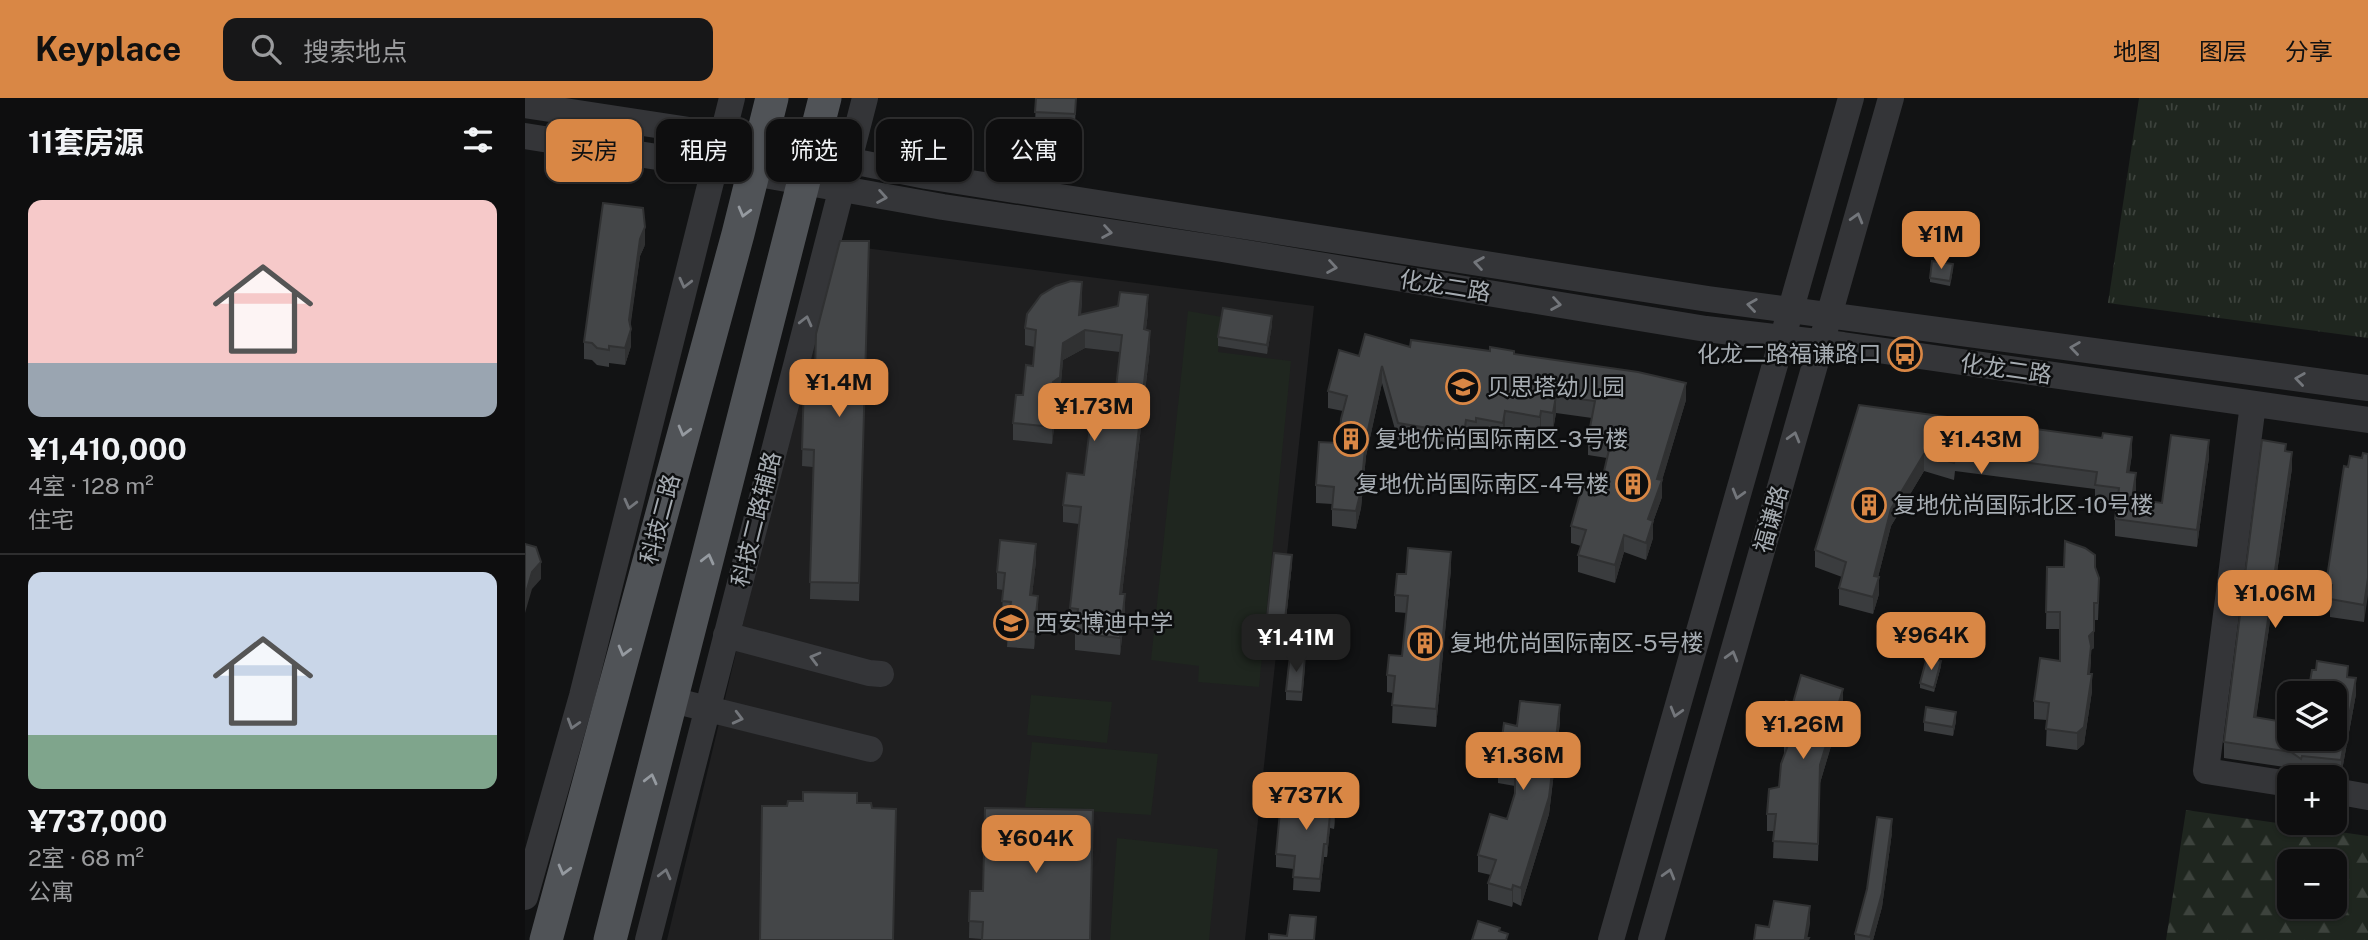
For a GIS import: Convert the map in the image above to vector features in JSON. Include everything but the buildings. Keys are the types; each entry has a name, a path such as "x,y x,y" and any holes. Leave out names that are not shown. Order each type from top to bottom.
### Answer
{"main road":[{"name":"科技二路","path":"546,940 772,98"},
{"path":"820,119 825,98"},
{"path":"610,940 805,182"}],"street":[{"path":"726,119 731,98"},
{"name":"科技二路辅路","path":"859,119 865,98"},
{"name":"福谦路","path":"1611,940 1851,98"},
{"name":"福谦路","path":"1651,940 1891,98"},
{"name":"化龙二路","path":"525,105 656,125"},
{"name":"化龙二路","path":"525,136 656,157"},
{"name":"化龙二路","path":"752,156 757,159"},
{"name":"化龙二路","path":"752,160 766,161"},
{"name":"化龙二路","path":"862,164 1695,297 2368,388"},
{"path":"525,897 582,696 710,182"},
{"name":"化龙二路","path":"828,182 840,190 1222,249 1706,329 2368,420"},
{"name":"科技二路辅路","path":"648,940 842,182"},
{"path":"2253,404 2206,771 2277,782"},
{"path":"726,635 881,674"},
{"path":"672,700 870,750"},
{"path":"2347,793 2368,797"}],"shaded area":[{"name":"西安博迪中学","path":"834,244 1314,306 1245,940 667,940"}],"green space":[{"path":"2139,98 2368,98 2368,338 2108,303"},
{"path":"1188,311 1222,317 1218,352 1291,361 1259,687 1198,682 1199,666 1151,660"},
{"path":"1031,695 1112,702 1107,743 1027,735"},
{"path":"1032,742 1158,754 1151,815 1025,807"},
{"path":"2186,810 2277,823 2277,835 2347,833 2368,836 2368,940 2166,940"},
{"path":"1117,838 1218,849 1209,940 1110,940"}],"place":[{"name":"化龙二路福谦路口","path":"1905,354"},
{"name":"贝思塔幼儿园","path":"1463,387"},
{"name":"复地优尚国际南区-3号楼","path":"1351,439"},
{"name":"复地优尚国际南区-4号楼","path":"1633,484"},
{"name":"复地优尚国际北区-10号楼","path":"1869,505"},
{"name":"西安博迪中学","path":"1011,623"},
{"name":"复地优尚国际南区-5号楼","path":"1425,643"}]}
